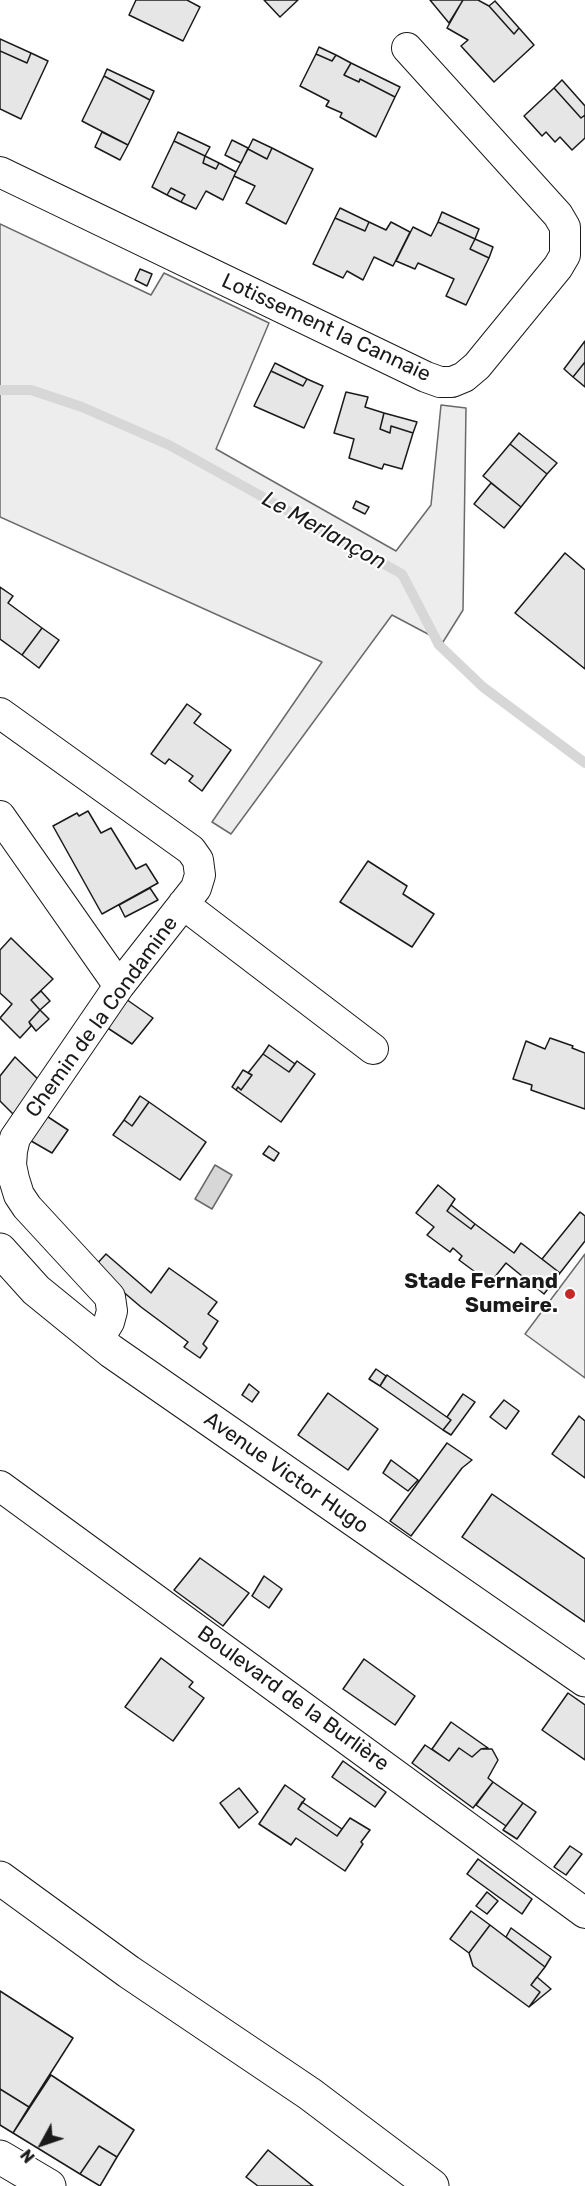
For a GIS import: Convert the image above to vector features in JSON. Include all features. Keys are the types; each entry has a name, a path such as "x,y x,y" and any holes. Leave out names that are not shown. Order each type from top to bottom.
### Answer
{"main road":[{"name":"Avenue Victor Hugo","path":"0,1250 36,1290 98,1340 585,1680"},
{"path":"0,1878 129,1972 310,2094 432,2186"},
{"path":"129,1972 393,2186"},
{"path":"0,2157 49,2186"}],"street":[{"name":"Lotissement la Cannaie","path":"0,172 426,377 440,382 452,382 464,377 477,366 558,267 565,255 565,227 558,215 407,48"},
{"name":"Chemin de la Condamine","path":"0,713 191,850 198,860 200,875 196,888 119,986 15,1138 12,1151 11,1165 14,1179 19,1195 27,1207 110,1297 112,1311 109,1322 98,1340"},
{"path":"0,816 119,986"},
{"name":"Chemin de la Condamine","path":"183,903 373,1049"},
{"name":"Boulevard de la Burlière","path":"0,1486 585,1913"}],"shaded area":[{"path":"0,224 151,295 164,273 269,323 216,449 396,551 431,505 441,405 466,408 463,610 443,642 392,615 231,834 212,822 322,662 0,517"},
{"path":"215,1165 232,1175 212,1209 195,1199"},
{"name":"Stade Fernand Sumeire.","path":"585,1254 585,1378 525,1334"}],"building":[{"path":"136,0 187,0 200,7 183,41 129,15"},
{"path":"264,0 298,0 280,17"},
{"path":"430,0 463,0 449,23"},
{"path":"463,0 478,0 489,6 514,34 519,28 534,45 494,82 461,46 468,40 447,28"},
{"path":"495,1 519,28 514,34 489,6"},
{"path":"0,39 31,53 27,63 0,51"},
{"path":"319,47 336,55 332,61 316,54"},
{"path":"0,51 27,63 31,53 48,61 21,119 0,109"},
{"path":"316,54 332,61 336,55 351,63 344,75 359,82 360,79 395,97 376,137 340,117 342,113 326,106 329,101 300,86"},
{"path":"351,63 400,87 395,97 360,79 359,82 344,75"},
{"path":"107,69 154,91 150,100 104,76"},
{"path":"104,76 150,100 128,145 82,121"},
{"path":"562,80 585,106 585,115 581,118 554,88"},
{"path":"554,88 581,118 585,115 585,138 572,150 560,137 555,142 546,132 542,136 524,116"},
{"path":"102,132 128,145 120,160 95,147"},
{"path":"178,132 210,147 205,156 174,141"},
{"path":"253,139 272,148 267,159 248,149"},
{"path":"232,140 248,148 241,163 225,155"},
{"path":"174,141 205,156 203,163 216,169 219,163 236,172 223,200 206,191 196,209 181,202 185,195 171,188 167,195 152,187"},
{"path":"272,148 313,169 286,224 246,203 255,186 234,176 248,149 267,159"},
{"path":"205,156 219,163 216,169 203,163"},
{"path":"171,188 185,195 181,202 167,195"},
{"path":"340,208 369,222 365,231 335,218"},
{"path":"442,212 479,229 475,239 438,222"},
{"path":"335,218 365,231 369,222 386,230 391,222 410,232 393,266 374,257 363,280 347,271 343,278 313,264"},
{"path":"438,222 475,239 470,249 489,258 466,305 446,296 454,279 418,263 415,269 396,261 413,227 431,236"},
{"path":"475,239 493,247 489,258 470,249"},
{"path":"140,269 152,274 147,286 135,280"},
{"path":"585,341 585,362 573,377 564,369"},
{"path":"585,362 585,387 573,377"},
{"path":"275,363 307,379 303,386 271,371"},
{"path":"271,371 303,386 307,379 323,386 304,428 254,406"},
{"path":"346,392 368,397 365,407 384,413 380,429 390,433 391,426 413,433 402,469 384,464 382,469 349,458 354,439 334,433"},
{"path":"384,413 417,422 413,433 391,426 390,433 380,429"},
{"path":"519,433 557,463 547,474 510,444"},
{"path":"510,444 547,474 521,507 483,476"},
{"path":"491,483 521,507 504,528 474,504"},
{"path":"356,501 369,507 365,514 353,508"},
{"path":"565,553 585,570 585,669 515,613"},
{"path":"0,587 13,596 8,603 42,628 22,655 0,639"},
{"path":"42,628 59,640 39,668 22,655"},
{"path":"187,704 201,714 194,723 231,750 202,791 189,781 193,776 169,759 165,764 151,754"},
{"path":"88,811 101,833 111,828 136,869 146,864 158,883 102,914 53,826 77,813 79,816"},
{"path":"368,861 407,886 403,894 434,914 412,947 340,902"},
{"path":"150,888 158,900 125,917 119,905"},
{"path":"11,938 53,979 31,1000 40,1010 29,1022 31,1026 20,1038 0,1018 12,1004 0,993 0,950"},
{"path":"41,991 50,1001 40,1010 31,1000"},
{"path":"123,997 153,1018 132,1044 100,1023"},
{"path":"40,1010 49,1019 36,1031 29,1022"},
{"path":"550,1038 585,1053 585,1109 531,1090 532,1085 513,1079 526,1041 545,1049"},
{"path":"269,1045 295,1064 289,1072 263,1054"},
{"path":"263,1054 289,1072 297,1061 315,1074 281,1122 236,1090 238,1087 241,1090 252,1075 248,1073"},
{"path":"15,1057 41,1082 15,1116 0,1101 0,1076"},
{"path":"243,1070 252,1075 241,1090 238,1087 236,1090 232,1087"},
{"path":"140,1096 149,1102 132,1126 124,1120"},
{"path":"149,1102 206,1142 180,1180 113,1135 124,1120 132,1126"},
{"path":"42,1113 68,1130 52,1153 26,1138"},
{"path":"269,1146 279,1153 274,1161 263,1154"},
{"path":"438,1185 455,1199 447,1211 471,1229 475,1224 514,1253 521,1243 560,1273 544,1294 506,1263 490,1283 459,1260 462,1256 453,1248 450,1252 427,1235 434,1227 416,1213"},
{"path":"451,1205 475,1224 471,1229 447,1211"},
{"path":"580,1212 585,1216 585,1241 560,1273 542,1259"},
{"path":"106,1254 151,1293 169,1268 217,1302 208,1314 218,1321 203,1344 207,1348 200,1358 184,1347 188,1342 141,1307 94,1267"},
{"path":"376,1369 386,1376 380,1386 369,1379"},
{"path":"387,1375 451,1420 443,1430 380,1386"},
{"path":"249,1384 259,1392 252,1402 242,1395"},
{"path":"328,1393 378,1429 348,1470 298,1435"},
{"path":"463,1394 475,1402 451,1435 443,1430 451,1420 447,1417"},
{"path":"504,1400 519,1411 506,1429 490,1417"},
{"path":"579,1416 585,1421 585,1478 552,1454"},
{"path":"447,1443 472,1460 462,1468 411,1536 390,1521"},
{"path":"391,1460 418,1480 408,1491 383,1473"},
{"path":"492,1494 585,1559 585,1622 462,1537"},
{"path":"200,1558 249,1593 223,1626 174,1590"},
{"path":"264,1576 282,1589 269,1608 252,1596"},
{"path":"161,1658 193,1682 189,1687 204,1698 173,1741 125,1707"},
{"path":"364,1659 415,1696 395,1725 343,1689"},
{"path":"568,1693 585,1705 585,1760 542,1730"},
{"path":"451,1722 488,1748 481,1749 472,1757 459,1748 449,1761 432,1749"},
{"path":"425,1745 449,1761 459,1748 472,1757 481,1749 492,1749 498,1760 488,1778 493,1782 473,1808 412,1763"},
{"path":"343,1761 386,1792 375,1807 332,1777"},
{"path":"493,1782 523,1803 506,1826 476,1805"},
{"path":"285,1785 305,1799 298,1809 337,1836 350,1818 370,1830 345,1871 296,1838 291,1845 259,1824"},
{"path":"239,1788 258,1812 239,1828 220,1803"},
{"path":"302,1802 342,1829 337,1836 298,1809"},
{"path":"523,1803 536,1812 517,1839 503,1830"},
{"path":"570,1846 582,1854 566,1875 554,1867"},
{"path":"478,1859 532,1899 522,1914 467,1874"},
{"path":"487,1892 498,1901 487,1914 476,1906"},
{"path":"471,1911 490,1925 469,1953 450,1939"},
{"path":"490,1925 545,1967 531,1985 540,1992 529,2007 473,1966 469,1953"},
{"path":"511,1928 551,1957 545,1967 506,1937"},
{"path":"537,1977 551,1989 529,2007 540,1992 531,1985"},
{"path":"0,1991 73,2038 29,2107 0,2089"},
{"path":"51,2075 134,2130 117,2157 99,2146 80,2174 13,2133"},
{"path":"0,2089 29,2107 13,2133 0,2125"},
{"path":"99,2146 117,2157 100,2186 80,2174"},
{"path":"268,2150 313,2186 258,2186 246,2177"}],"waterway":[{"name":"Le Merlançon","path":"0,390 31,390 82,407 169,445 402,574 439,645 483,687 585,763"}],"place":[{"name":"Stade Fernand Sumeire.","path":"570,1294"}]}
